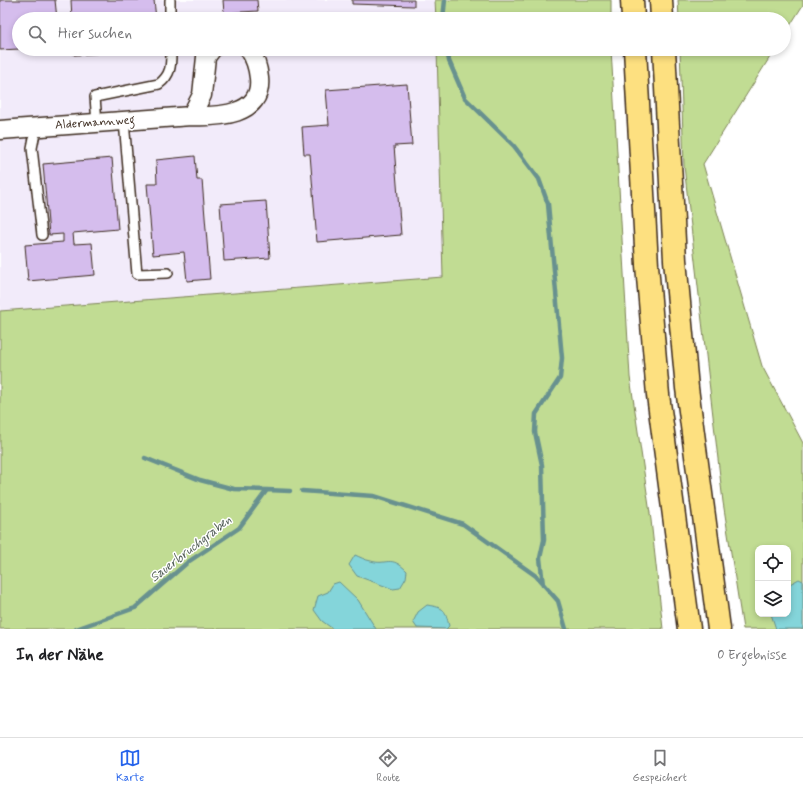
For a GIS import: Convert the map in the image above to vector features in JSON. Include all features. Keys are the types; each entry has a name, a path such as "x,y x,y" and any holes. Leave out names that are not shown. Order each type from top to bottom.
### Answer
{"highway":[{"path":"632,0 633,12"},
{"path":"661,0 662,12"},
{"path":"635,56 647,265 658,395 689,629"},
{"path":"664,56 675,267 687,388 719,629"}],"street":[{"path":"191,116 202,95 207,56"},
{"name":"Aldermannweg","path":"0,130 191,116 213,117 226,115 245,109 253,102 258,94 259,77 254,56"}],"lane":[{"path":"170,0 170,12"},
{"path":"97,123 95,97 160,84 168,75 171,68 171,56"},
{"path":"124,121 137,274 168,273"},
{"path":"36,128 32,148 42,235"}],"shaded area":[{"path":"0,0 435,0 436,12 12,12 12,56 437,56 443,277 0,311"}],"green space":[{"path":"435,0 611,0 611,12 436,12"},
{"path":"678,0 803,0 803,5 791,24 791,12 679,12"},
{"path":"437,56 611,56 630,377 651,520 663,629 0,629 0,311 443,277"},
{"path":"680,56 771,56 703,164 762,366 803,443 803,629 743,629 723,502 684,166"}],"water":[{"path":"355,555 376,562 396,563 407,571 406,578 400,588 393,589 357,576 349,565"},
{"path":"799,579 803,581 803,629 776,629 772,617 791,617 791,583"},
{"path":"339,582 358,600 376,629 333,629 322,621 314,610 318,596 328,592 333,584"},
{"path":"427,605 441,608 443,610 449,626 446,629 417,628 413,622 418,612"}],"building":[{"path":"0,0 55,0 56,12 12,12 12,49 0,50"},
{"path":"71,0 154,0 155,12 72,12"},
{"path":"223,0 257,0 258,11 224,12"},
{"path":"352,0 414,0 414,6 352,4"},
{"path":"407,84 412,145 394,146 401,235 317,242 310,154 304,154 302,127 329,125 326,90"},
{"path":"195,156 197,180 202,180 210,279 187,281 184,252 153,255 147,184 157,184 156,160"},
{"path":"112,158 118,229 73,233 74,244 92,243 95,275 28,281 25,245 63,242 63,234 49,235 43,164"},
{"path":"266,201 270,258 224,261 220,204"}],"waterway":[{"path":"444,12 445,0"},
{"path":"448,56 465,98 514,146 539,179 548,204 562,358 560,378 536,414 535,432 542,465 544,540 540,558 543,585"},
{"path":"145,458 200,480 234,489 267,490"},
{"name":"Sauerbruchgraben","path":"76,629 135,608 188,562 239,528 267,490 290,491"},
{"name":"Sauerbruchgraben","path":"302,491 374,496 463,524 536,576 558,601 566,629"}]}
